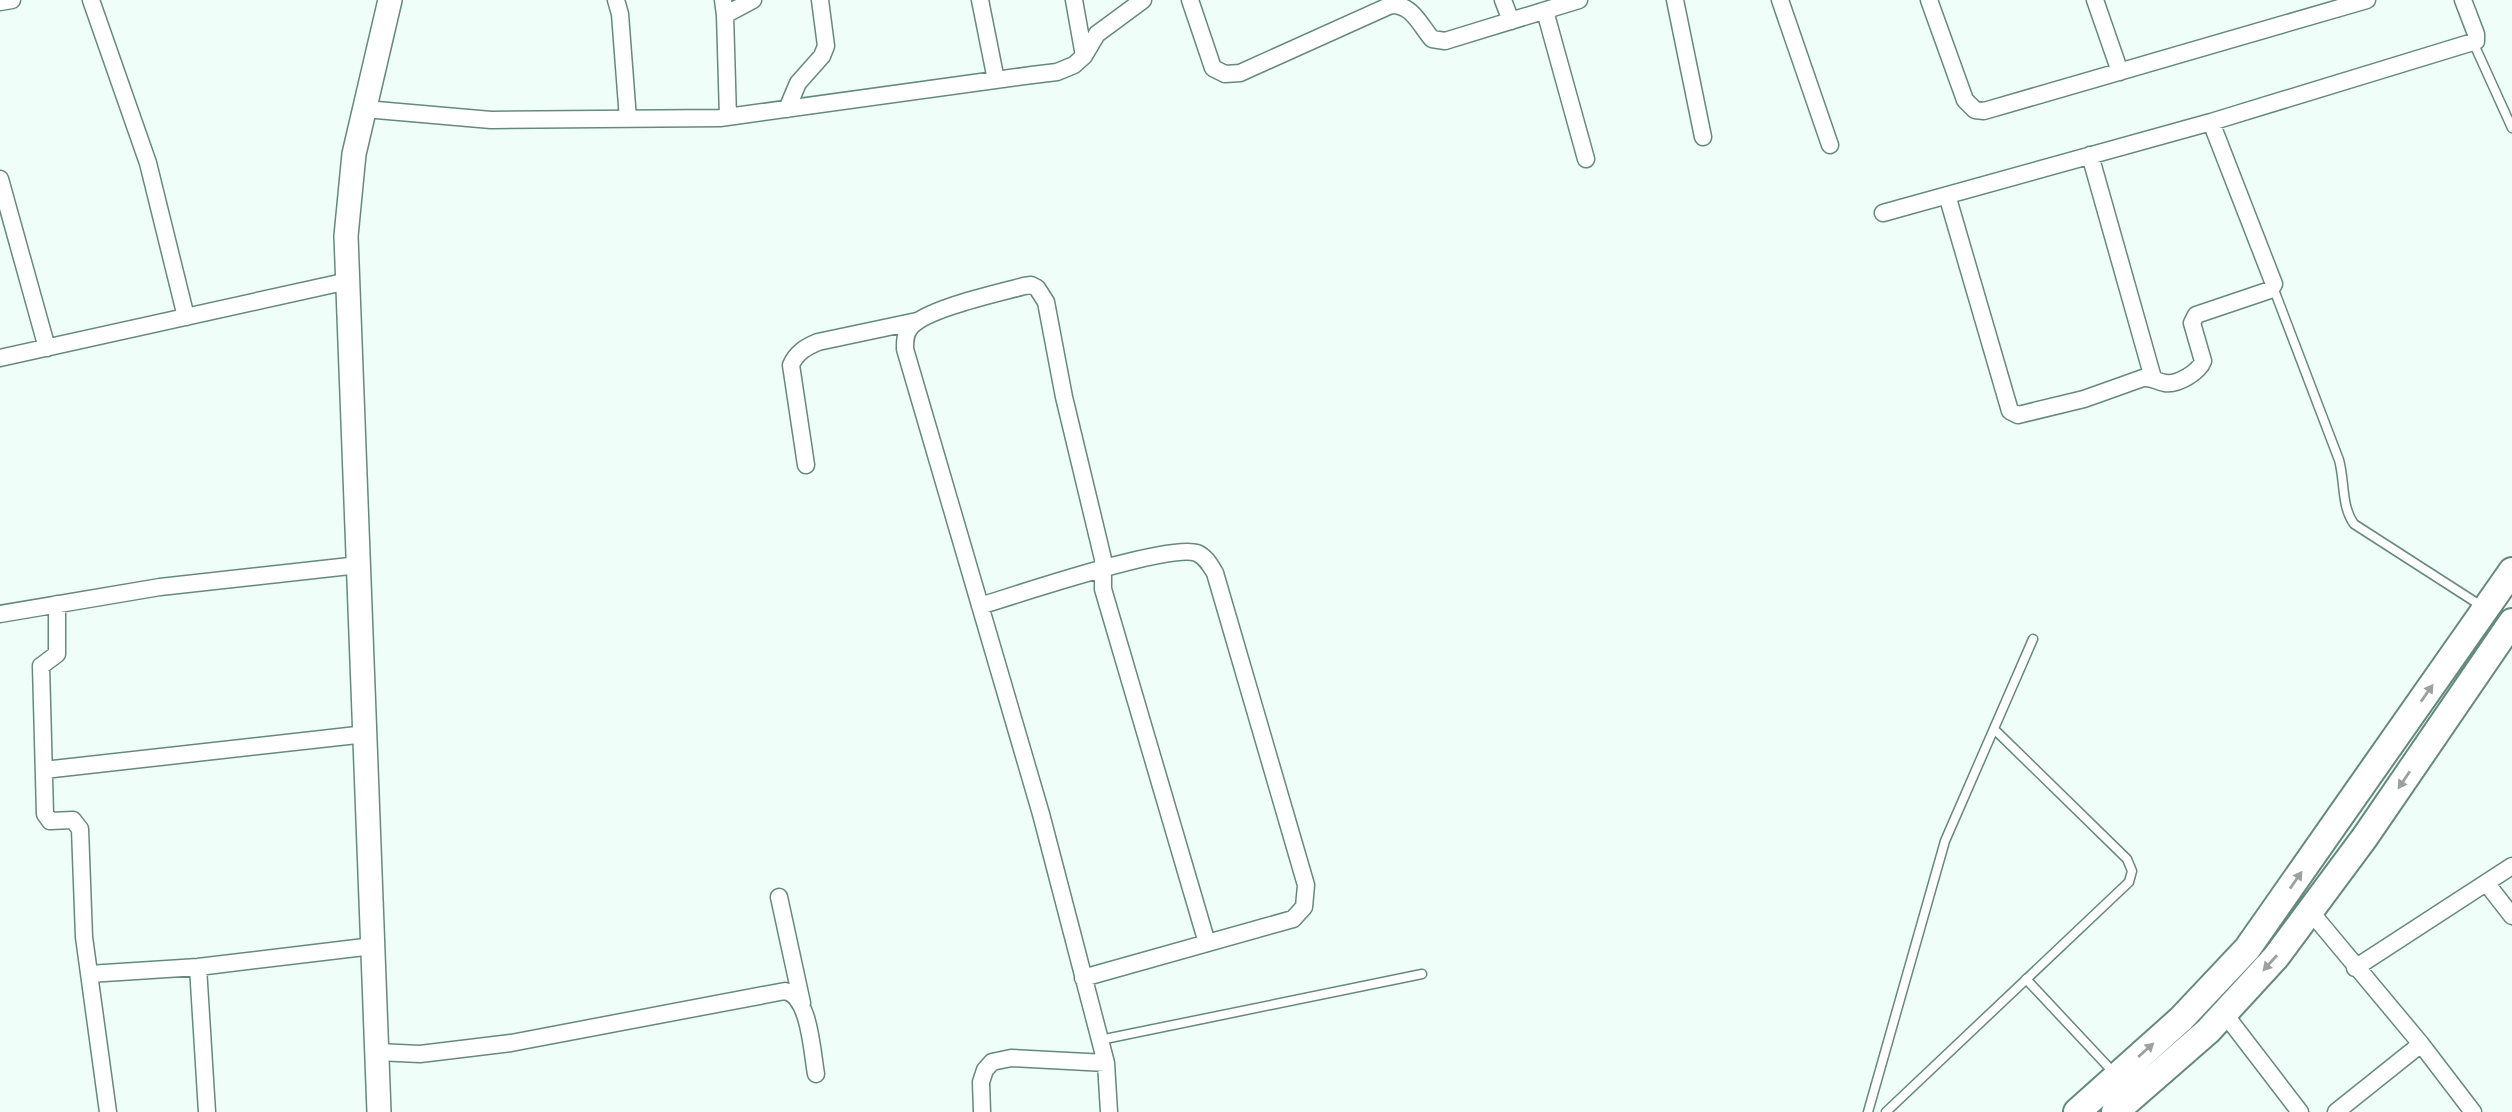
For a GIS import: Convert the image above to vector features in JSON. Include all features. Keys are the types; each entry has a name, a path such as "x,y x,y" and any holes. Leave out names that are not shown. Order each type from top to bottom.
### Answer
{"main road":[{"path":"2077,1112 2181,1019 2247,949 2512,571"},
{"path":"2115,1112 2208,1031 2276,957 2365,837 2512,622"}],"street":[{"path":"0,2 12,0"},
{"path":"91,0 148,163 186,317"},
{"path":"379,1112 345,236 354,154 390,0"},
{"path":"616,0 620,14 628,119"},
{"path":"728,117 724,8 753,0"},
{"path":"787,109 798,83 822,56 826,46 820,0"},
{"path":"979,0 996,80"},
{"path":"1074,0 1084,55"},
{"path":"365,109 492,120 728,117 996,80 1066,69 1084,55 1097,34 1143,0"},
{"path":"1190,0 1213,68 1225,74 1240,73 1391,5 1398,4 1409,10 1427,33 1437,41 1445,41 1579,0"},
{"path":"1503,0 1511,21"},
{"path":"1675,0 1703,137"},
{"path":"1780,0 1830,145"},
{"path":"1929,0 1961,91 1970,106 1984,111 2367,0"},
{"path":"2095,0 2120,72"},
{"path":"1883,213 2211,122 2476,41 2476,34 2463,0"},
{"path":"1545,10 1586,159"},
{"path":"1947,195 2010,411 2018,415 2071,402 2143,378 2169,383 2186,377 2202,366 2203,361 2192,323 2196,315 2273,287 2211,122"},
{"path":"2090,155 2153,378"},
{"path":"0,179 47,348"},
{"path":"0,358 348,281"},
{"path":"1109,1112 1106,1063 1041,814 905,349 906,333 927,315 1024,286 1031,285 1042,294 1100,544 1103,589 1207,943"},
{"path":"806,465 792,365 795,357 804,348 818,342 918,321"},
{"path":"980,606 1102,569 1178,551 1196,553 1206,560 1215,573 1306,885 1304,907 1293,919 1083,978"},
{"path":"0,614 160,587 359,565"},
{"path":"57,604 57,654 44,662 41,668 45,814 47,820 73,820 80,829 84,937 108,1112"},
{"path":"44,770 366,734"},
{"path":"2355,968 2512,866"},
{"path":"2487,884 2512,916"},
{"path":"779,897 816,1074"},
{"path":"2310,911 2421,1044 2473,1112"},
{"path":"89,974 198,967 373,946"},
{"path":"198,967 208,1112"},
{"path":"377,1052 420,1054 511,1043 775,992 793,993 802,1003"},
{"path":"2224,1013 2300,1112"},
{"path":"2336,1112 2421,1044"},
{"path":"982,1112 981,1082 985,1070 992,1062 1011,1058 1106,1063"}],"lane":[{"path":"2473,42 2512,128"},
{"path":"2273,287 2339,460 2349,517 2354,524 2485,609"},
{"path":"1868,1112 1940,856 2033,639"},
{"path":"1886,1112 2129,882 2132,870 2127,859 1994,729"},
{"path":"1100,1040 1422,974"},
{"path":"2026,979 2117,1076"}]}
